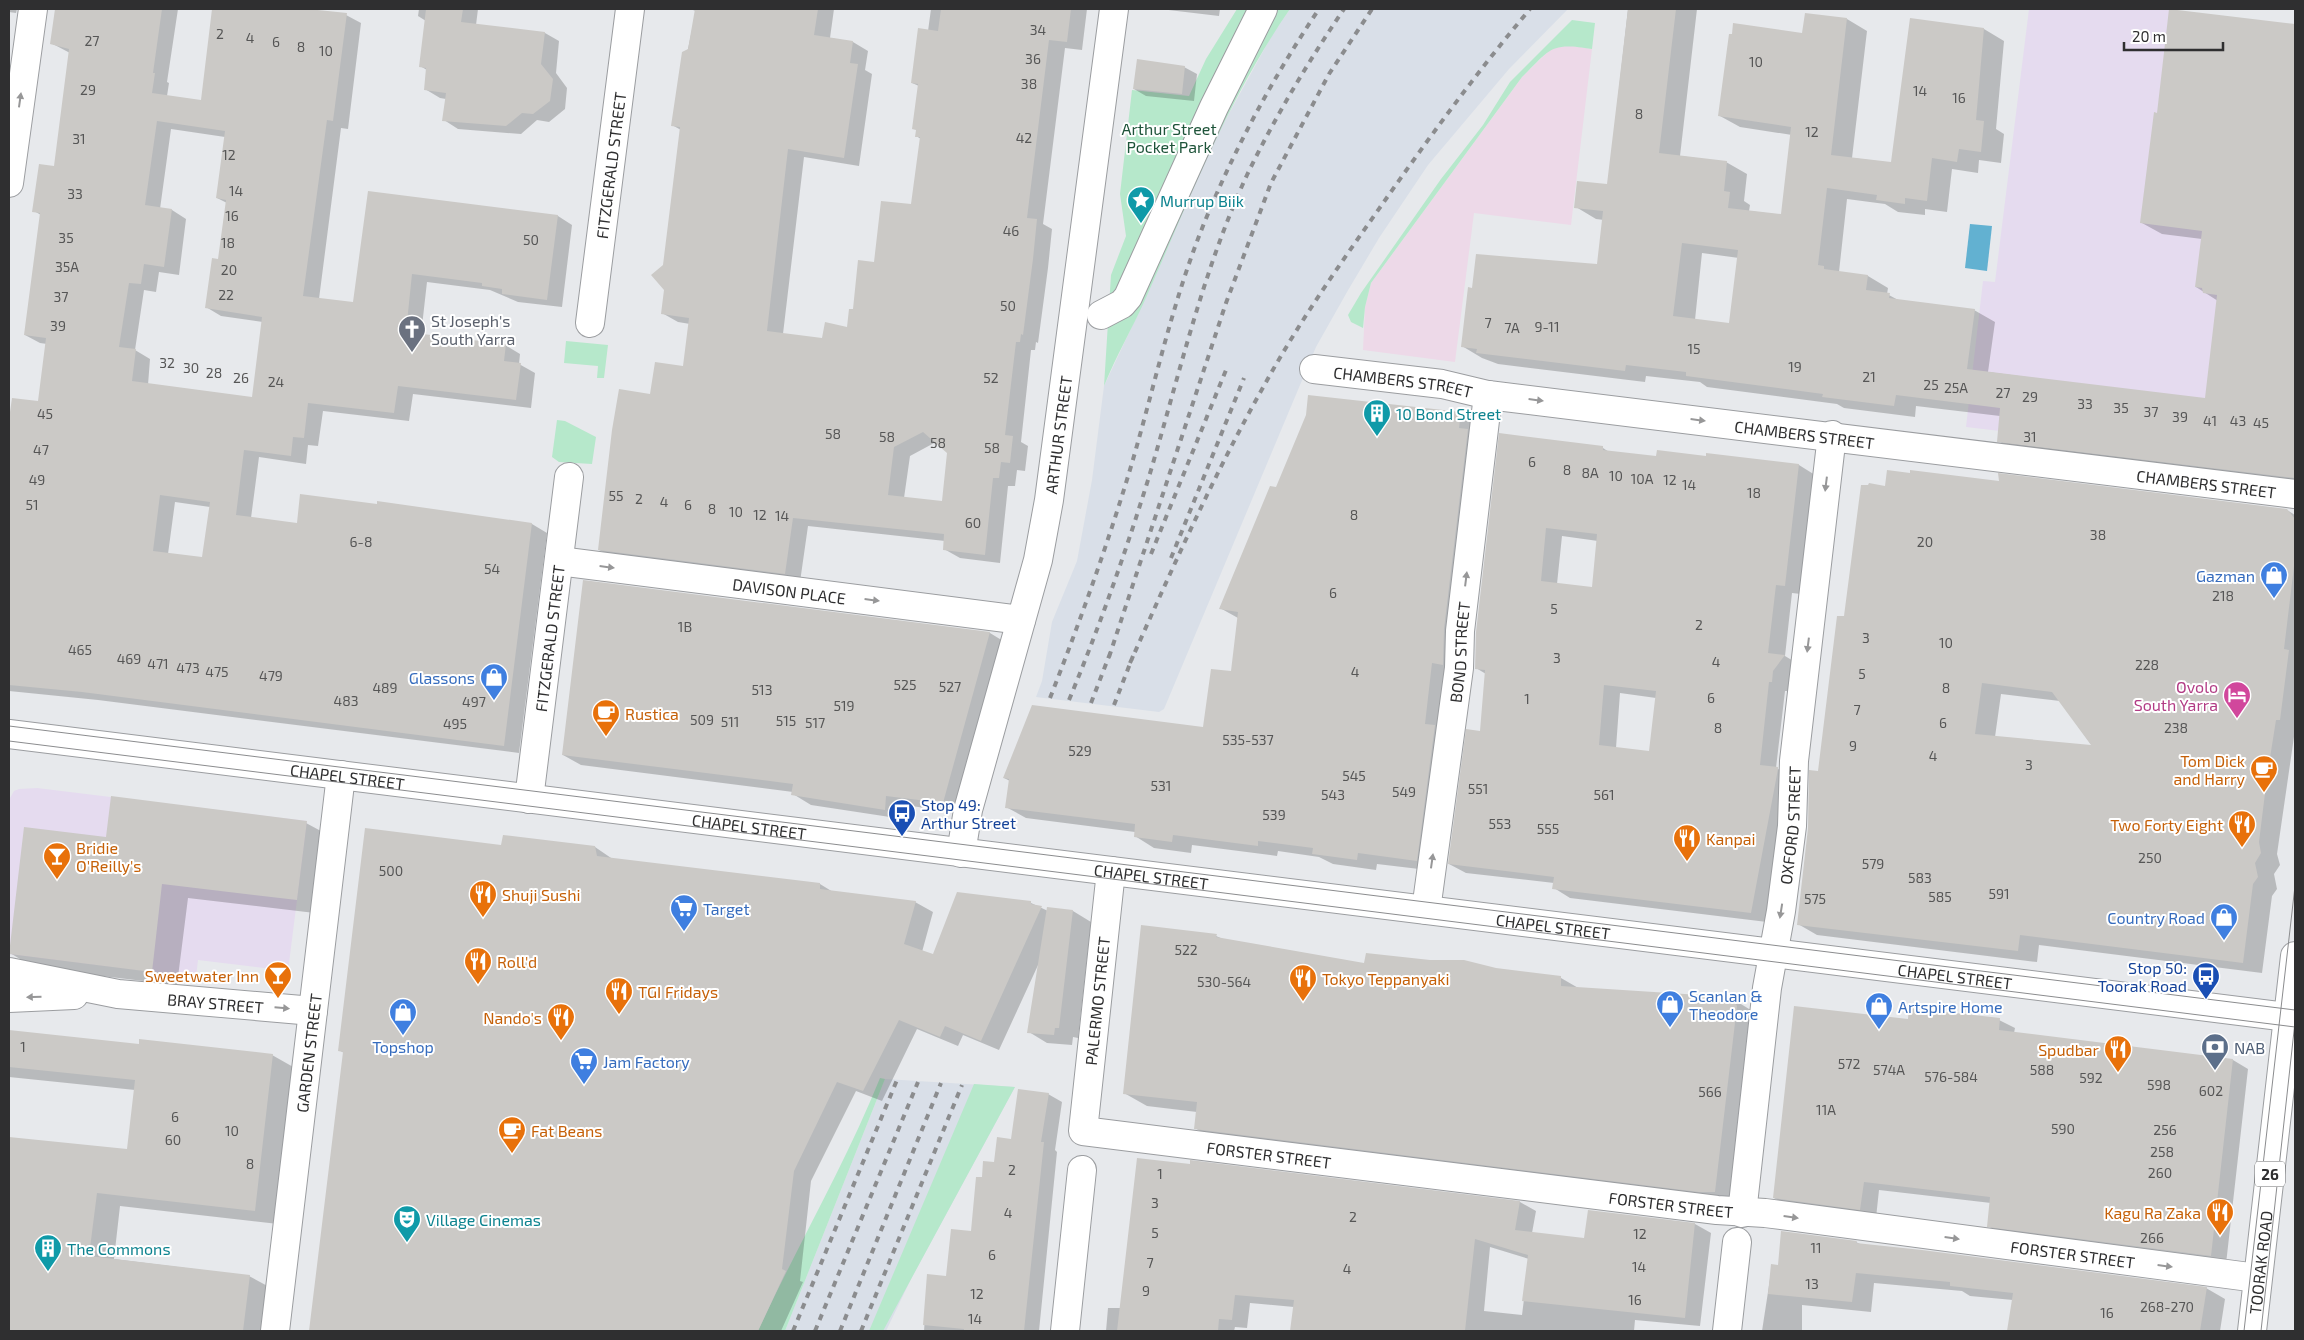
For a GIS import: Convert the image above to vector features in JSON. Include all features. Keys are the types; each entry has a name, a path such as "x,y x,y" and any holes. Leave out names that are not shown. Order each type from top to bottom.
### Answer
{"street":[{"path":"9,183 33,9"},
{"name":"FITZGERALD STREET","path":"590,323 630,9"},
{"name":"ARTHUR STREET","path":"961,853 968,810 1038,560 1051,492 1114,9"},
{"path":"1101,315 1122,304 1128,297 1214,107 1263,9"},
{"name":"CHAMBERS STREET","path":"1314,369 1442,384 1488,395 2295,494"},
{"name":"BOND STREET","path":"1426,910 1459,668 1460,631 1488,395"},
{"name":"OXFORD STREET","path":"1742,1213 1766,995 1792,826 1794,761 1832,436"},
{"name":"FITZGERALD STREET","path":"529,799 569,477"},
{"name":"DAVISON PLACE","path":"559,560 1021,620"},
{"name":"CHAPEL STREET","path":"9,734 2292,1017"},
{"name":"GARDEN STREET","path":"275,1331 341,775"},
{"name":"PALERMO STREET","path":"1083,1131 1111,871"},
{"name":"TOORAK ROAD","path":"2252,1331 2292,1017 2295,956"},
{"name":"BRAY STREET","path":"9,972 118,994 313,1011"},
{"name":"BRAY STREET","path":"9,998 118,994"},
{"name":"FORSTER STREET","path":"1083,1131 1742,1213 1765,1213 2258,1278"},
{"path":"1065,1331 1082,1170"},
{"path":"1727,1331 1737,1242"}],"shaded area":[{"path":"1290,9 1568,9 1509,69 1428,165 1379,238 1347,292 1316,347 1164,709 1159,712 1036,697 1042,681 1052,622 1077,561 1092,480 1104,386 1144,301 1208,152 1272,35"},
{"path":"2029,9 2160,9 2295,25 2295,466 1966,427 1983,281 1995,282"},
{"path":"1569,45 1592,49 1571,225 1474,213 1455,362 1363,350 1365,307 1371,283 1522,77 1552,48"},
{"path":"37,788 307,821 288,971 198,960 196,977 9,954 10,798 14,791 19,789"},
{"path":"885,1079 1015,1087 911,1279 886,1331 785,1331"}],"green space":[{"name":"Arthur Street Pocket Park","path":"1237,9 1290,9 1247,78 1228,114 1145,300 1104,386 1111,275 1126,236 1120,194 1132,90 1189,96 1206,59"},
{"path":"1572,20 1595,23 1592,49 1559,47 1546,54 1522,77 1371,283 1365,307 1363,328 1351,322 1348,315 1361,293 1441,179 1483,125 1510,82"},
{"path":"566,341 608,345 604,378 597,378 598,366 564,363"},
{"path":"557,420 565,421 596,437 592,464 559,462 552,457"},
{"path":"880,1078 885,1079 785,1331 758,1331 852,1142"},
{"path":"974,1084 1015,1087 883,1331 869,1331"}],"water":[{"path":"1970,224 1992,226 1987,271 1965,268"}],"building":[{"path":"55,9 162,9 152,93 201,100 212,9 308,9 347,13 333,121 327,120 303,296 353,302 368,191 558,215 547,300 502,294 502,289 482,286 482,283 412,274 406,332 506,344 504,361 521,363 516,400 398,386 394,413 308,403 304,438 293,437 291,456 244,450 236,515 297,523 300,494 377,504 377,501 532,523 504,746 82,692 9,685 9,419 12,398 38,401 46,338 24,335 40,213 32,212 39,164 54,166 69,49 50,44","holes":["157,121 225,131 216,198 226,200 218,259 212,258 205,308 262,317 252,397 132,381 136,349 119,347 129,283 141,284 144,264 164,267 172,209 145,205","160,495 210,502 202,557 153,551"]},
{"path":"426,9 463,9 461,22 545,32 541,64 553,79 550,101 533,114 522,113 506,126 442,121 446,93 424,90 426,68 419,67"},
{"path":"695,9 818,9 814,35 853,41 850,63 858,64 844,158 788,149 767,331 822,338 825,322 847,327 849,309 853,309 858,260 874,262 881,201 911,204 920,137 915,137 916,130 912,129 918,84 911,83 918,28 938,31 941,9 1071,9 1067,42 1049,40 1027,218 1037,219 1033,259 1023,335 1021,334 1020,342 1016,342 1005,435 1013,436 1010,463 1001,462 999,478 993,478 985,555 943,550 944,534 793,518 785,574 598,550 612,430 619,389 650,394 655,362 683,366 689,318 661,314 664,290 651,275 663,265 680,127 671,126 682,52 688,49","holes":["923,432 947,453 942,501 888,495 894,447"]},
{"path":"1628,9 1676,9 1659,153 1727,161 1724,191 1730,192 1728,208 1781,214 1791,127 1718,116 1729,34 1732,34 1733,23 1802,33 1805,13 1847,18 1831,155 1891,162 1910,18 1984,28 1976,120 1984,121 1981,152 1959,149 1957,162 1932,158 1927,201 1905,198 1905,204 1876,200 1877,195 1827,188 1818,265 1824,266 1824,269 1868,275 1866,290 1890,293 1889,298 1975,309 1967,369 2205,398 2217,295 2203,293 2202,288 2195,287 2202,231 2140,223 2154,112 2157,113 2169,9 2295,24 2295,478 1997,442 2000,408 1896,395 1894,406 1822,397 1823,394 1686,376 1686,372 1626,365 1625,371 1476,353 1477,349 1461,347 1468,287 1472,288 1476,254 1597,264 1603,211 1574,208 1577,181 1607,184","holes":["1682,243 1738,250 1729,323 1673,316"]},
{"path":"1137,59 1185,66 1182,94 1133,89"},
{"path":"1308,395 1461,412 1459,428 1468,429 1444,629 1443,665 1432,663 1425,724 1435,725 1417,861 1358,853 1357,860 1312,854 1313,848 1258,841 1258,846 1173,835 1172,842 1134,837 1135,824 1005,808 1009,779 1003,778 1032,705 1203,727 1211,669 1231,671 1238,612 1219,609 1270,486 1276,487 1306,415"},
{"path":"1499,433 1603,446 1603,450 1656,456 1657,450 1706,456 1706,453 1799,464 1785,586 1776,585 1768,653 1785,655 1773,671 1772,682 1769,682 1760,765 1778,767 1778,769 1751,913 1552,889 1554,877 1448,864 1466,729 1480,731 1485,670 1475,669 1476,632","holes":["1546,528 1597,534 1592,587 1541,581","1604,685 1656,691 1649,751 1599,745"]},
{"path":"1887,470 1910,473 1910,470 1999,481 1998,473 2287,509 2295,519 2295,558 2284,649 2289,650 2280,720 2276,720 2267,777 2259,842 2261,853 2255,863 2258,877 2253,884 2243,963 2020,935 2018,951 1797,925 1808,828 1809,770 1818,771 1837,616 1844,616 1861,485 1868,485 1869,483 1885,486","holes":["1982,683 2052,692 2091,745 1975,734"]},
{"path":"583,580 990,632 943,803 886,796 885,810 791,795 793,784 562,755"},
{"path":"111,796 307,821 297,900 162,884 152,972 9,954 24,827 106,837"},
{"name":"Jam Factory","path":"365,828 501,845 503,835 595,846 597,856 820,883 820,889 916,901 904,944 933,954 957,892 1031,901 1031,904 1042,906 981,1041 945,1026 940,1037 899,1020 863,1091 837,1082 794,1171 782,1269 786,1271 758,1331 309,1331 343,1052 338,1051"},
{"path":"1047,907 1073,910 1059,1028 1055,1028 1054,1035 1027,1033"},
{"path":"1141,925 1217,934 1216,937 1364,963 1366,953 1430,960 1464,960 1496,968 1561,976 1561,986 1731,997 1737,1006 1715,1192 1699,1192 1194,1129 1197,1102 1123,1094"},
{"path":"1794,1006 1908,1019 1909,1008 2000,1018 1999,1030 2233,1059 2211,1256 1987,1227 1990,1197 1864,1182 1860,1210 1773,1198"},
{"path":"9,1030 139,1044 139,1039 273,1054 255,1211 97,1193 89,1256 250,1275 243,1331 9,1331 9,1137 127,1149 135,1080 9,1067"},
{"path":"1018,1089 1049,1093 1041,1142 1044,1142 1024,1331 964,1331 964,1329 923,1325 927,1274 946,1276 951,1229 971,1231 976,1177 982,1177 983,1161 994,1162 997,1137 1011,1139"},
{"path":"1137,1158 1190,1164 1190,1160 1520,1201 1515,1230 1584,1238 1588,1210 1695,1223 1685,1318 1522,1301 1528,1255 1475,1239 1465,1331 1290,1331 1294,1300 1235,1295 1232,1320 1219,1319 1218,1331 1117,1331"},
{"path":"1781,1231 1857,1241 1856,1243 2207,1287 2200,1331 2007,1331 2013,1293 1950,1286 1950,1282 1856,1273 1852,1302 1768,1294 1771,1264 1778,1265"}],"tram line":[{"path":"9,726 2295,1010"},
{"path":"9,741 2295,1027"},
{"path":"2244,1331 2295,886"},
{"path":"2261,1331 2295,1022"}],"railway":[{"path":"1050,698 1111,530 1138,443 1180,291 1201,231 1226,173 1254,117 1285,62 1319,9"},
{"path":"1069,700 1101,618 1130,535 1148,480 1192,325 1231,212 1247,175 1281,111 1344,9"},
{"path":"1109,657 1226,303 1271,183 1329,74 1372,9"},
{"path":"1130,663 1211,487 1246,418 1292,338 1335,271 1417,156 1472,81 1530,9"},
{"path":"1151,554 1226,370"},
{"path":"1171,558 1244,378"},
{"path":"1091,703 1111,651"},
{"path":"1114,705 1133,656"},
{"path":"793,1331 897,1080"},
{"path":"815,1331 918,1082"},
{"path":"840,1331 941,1083"},
{"path":"861,1331 962,1085"}],"place":[{"name":"Murrup Biik","path":"1141,224"},
{"name":"St Joseph's South Yarra","path":"412,353"},
{"name":"10 Bond Street","path":"1377,437"},
{"name":"Gazman","path":"2274,599"},
{"name":"Glassons","path":"494,701"},
{"name":"Ovolo South Yarra","path":"2237,719"},
{"name":"Rustica","path":"606,737"},
{"name":"Tom Dick and Harry","path":"2264,793"},
{"name":"Stop 49: Arthur Street","path":"902,837"},
{"name":"Two Forty Eight","path":"2242,848"},
{"name":"Kanpai","path":"1687,862"},
{"name":"Bridie O'Reilly's","path":"57,880"},
{"name":"Shuji Sushi","path":"483,918"},
{"name":"Target","path":"684,932"},
{"name":"Country Road","path":"2224,941"},
{"name":"Roll'd","path":"478,985"},
{"name":"Sweetwater Inn","path":"278,999"},
{"name":"Stop 50: Toorak Road","path":"2206,1000"},
{"name":"Tokyo Teppanyaki","path":"1303,1002"},
{"name":"TGI Fridays","path":"619,1015"},
{"name":"Scanlan & Theodore","path":"1670,1028"},
{"name":"Artspire Home","path":"1879,1030"},
{"name":"Topshop","path":"403,1036"},
{"name":"Nando's","path":"561,1041"},
{"name":"NAB","path":"2215,1071"},
{"name":"Spudbar","path":"2118,1073"},
{"name":"Jam Factory","path":"584,1085"},
{"name":"Fat Beans","path":"512,1154"},
{"name":"Kagu Ra Zaka","path":"2220,1236"},
{"name":"Village Cinemas","path":"407,1243"},
{"name":"The Commons","path":"48,1272"}]}
